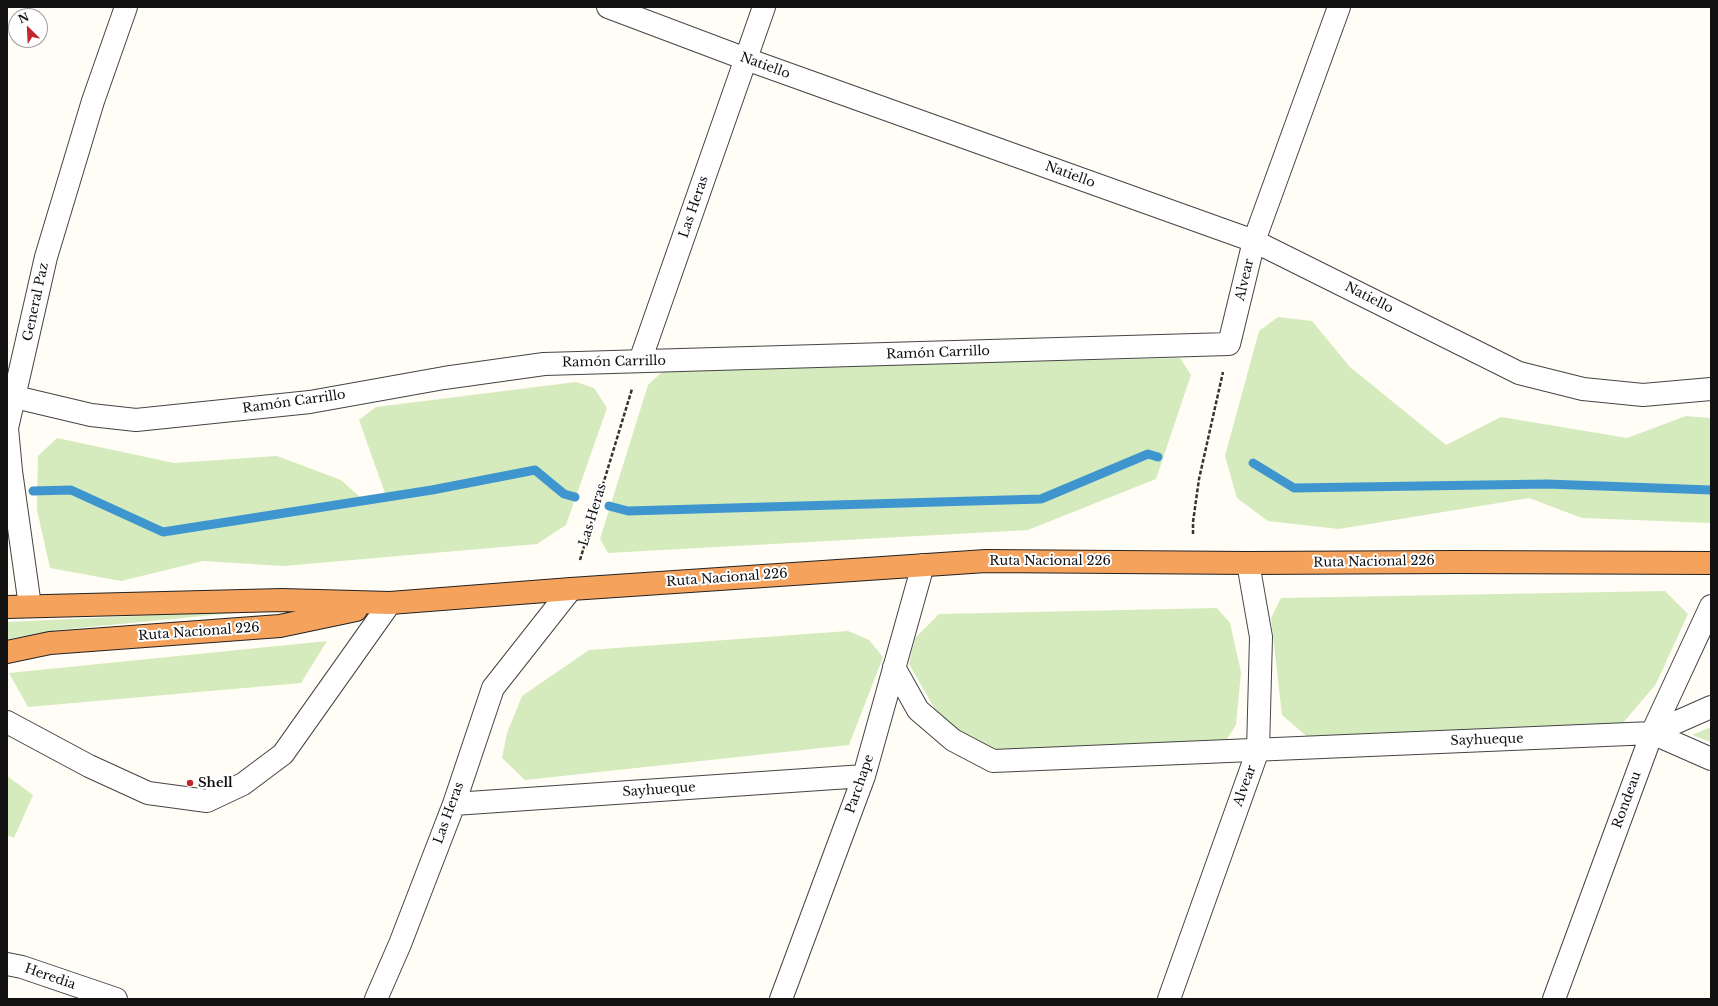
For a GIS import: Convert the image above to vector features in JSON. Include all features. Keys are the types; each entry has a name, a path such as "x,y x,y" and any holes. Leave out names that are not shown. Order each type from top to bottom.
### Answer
{"highway":[{"name":"Ruta Nacional 226","path":"7,607 282,600 390,603 571,589 986,561 1248,564 1449,562 1711,564"},
{"name":"Ruta Nacional 226","path":"7,652 50,643 280,626 390,603"}],"street":[{"name":"General Paz","path":"30,606 11,471 8,428 11,395 46,256 93,102 126,7"},
{"name":"Natiello","path":"608,7 746,59 1254,241 1520,373 1583,389 1643,395 1711,389"},
{"name":"Las Heras","path":"640,361 764,7"},
{"name":"Alvear","path":"1229,344 1254,241 1339,7"},
{"name":"Ramón Carrillo","path":"11,395 91,415 136,420 310,402 444,378 544,364 1229,344"},
{"name":"Alvear","path":"1169,999 1258,750 1261,637 1248,564"},
{"name":"Parchape","path":"782,999 864,776 923,565"},
{"name":"Las Heras","path":"376,999 400,944 454,804 493,688 571,589"},
{"path":"7,722 89,766 148,793 207,801 243,784 283,754 390,603"},
{"name":"Rondeau","path":"1554,999 1652,733 1711,606"},
{"name":"Sayhueque","path":"894,667 918,710 953,740 993,761 1652,733 1711,759"},
{"path":"1652,733 1711,707"},
{"name":"Sayhueque","path":"454,804 864,776"},
{"name":"Heredia","path":"7,964 22,966 116,999"}],"path":[{"path":"1195,563 1193,522 1199,479 1229,344"},
{"name":"Las Heras","path":"571,589 640,361"}],"green space":[{"path":"1278,317 1312,321 1350,367 1446,445 1501,417 1627,438 1686,416 1711,418 1711,523 1582,518 1529,498 1339,529 1268,521 1237,498 1225,456 1259,331"},
{"path":"1180,358 1191,375 1156,479 1028,530 608,553 600,539 648,385 664,370"},
{"path":"576,382 594,388 607,408 566,525 537,544 283,566 203,561 121,581 50,568 37,510 38,456 57,438 174,463 277,456 341,480 362,499 386,496 359,420 376,407"},
{"path":"1665,591 1688,614 1656,684 1623,723 1311,740 1282,715 1271,618 1281,598"},
{"path":"1217,608 1230,623 1241,672 1236,725 1225,742 1013,751 986,750 943,723 909,664 915,638 939,614"},
{"path":"265,610 58,630 7,639 7,622"},
{"path":"848,631 869,640 883,657 849,745 525,780 502,758 507,733 522,696 589,650"},
{"path":"327,641 301,683 28,707 9,673"},
{"path":"1711,727 1711,742 1692,735"},
{"path":"7,776 33,795 14,838 7,835"}],"waterway":[{"path":"609,506 628,511 1041,499 1148,454 1158,457"},
{"path":"1253,463 1294,488 1547,484 1711,490"},
{"path":"33,491 71,490 163,532 432,490 535,470 564,494 575,497"}],"place":[{"name":"Shell","path":"190,783"}]}
